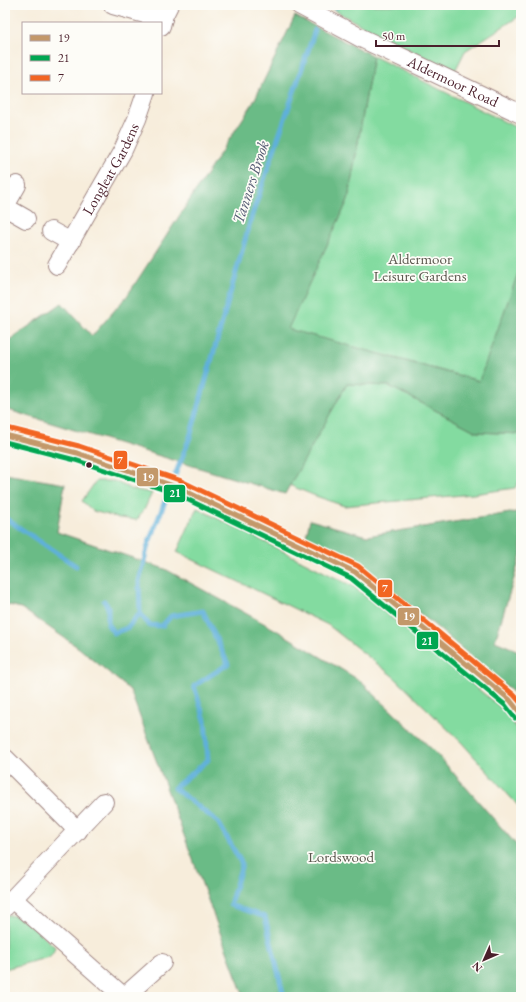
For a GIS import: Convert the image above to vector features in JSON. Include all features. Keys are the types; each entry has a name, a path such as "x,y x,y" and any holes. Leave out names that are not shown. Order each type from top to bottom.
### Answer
{"street":[{"path":"113,5 164,17"},
{"name":"Aldermoor Road","path":"299,5 361,38 521,114"},
{"name":"Longleat Gardens","path":"57,265 122,153 146,94"},
{"path":"17,185 5,206 26,219"},
{"path":"51,231 70,242"},
{"path":"5,435 77,453 157,480 191,494 355,572 510,700 521,714"},
{"path":"5,758 78,831"},
{"path":"104,802 9,903 124,997 162,963"}],"green space":[{"path":"325,5 521,5 521,15 465,51 455,71 384,38"},
{"path":"295,16 373,56 348,200 288,329 479,381 521,265 521,434 477,432 389,386 347,384 285,494 5,409 5,343 62,303 92,336 127,296 253,103"},
{"name":"Aldermoor Leisure Gardens","path":"373,56 521,130 521,265 480,381 287,329 348,200"},
{"path":"347,384 389,386 477,432 521,434 521,478 515,488 473,494 344,506 289,485"},
{"name":"Lordswood","path":"5,474 65,484 57,532 165,569 276,630 359,680 435,752 521,850 521,997 244,997 130,690 79,648 21,608 5,604"},
{"path":"96,481 114,481 131,489 152,493 137,520 119,518 93,511 82,501"},
{"path":"197,508 354,587 500,707 521,733 521,809 462,743 394,677 328,625 177,552"},
{"path":"521,512 521,555 495,641 521,652 521,699 433,624 355,562 306,536 310,520 367,536"},
{"path":"9,915 22,919 34,928 55,947 53,953 49,957 5,969 5,916"}],"waterway":[{"name":"Tanners Brook","path":"284,997 265,917 230,905 242,864 218,822 174,788 208,760 205,720 194,686 228,664 203,611 171,616 162,626 149,625 140,613 139,581 148,545 190,437 252,215 315,30"},
{"path":"5,518 76,566"},
{"path":"104,601 108,607 108,625 114,633 127,628 140,613"}],"transit line":[{"name":"7","path":"7,428 79,446 179,480 358,566 514,695 521,703"},
{"name":"19","path":"5,435 77,453 177,487 355,572 510,700 521,714"},
{"name":"21","path":"5,442 75,460 174,493 351,578 505,705 515,718"}]}
